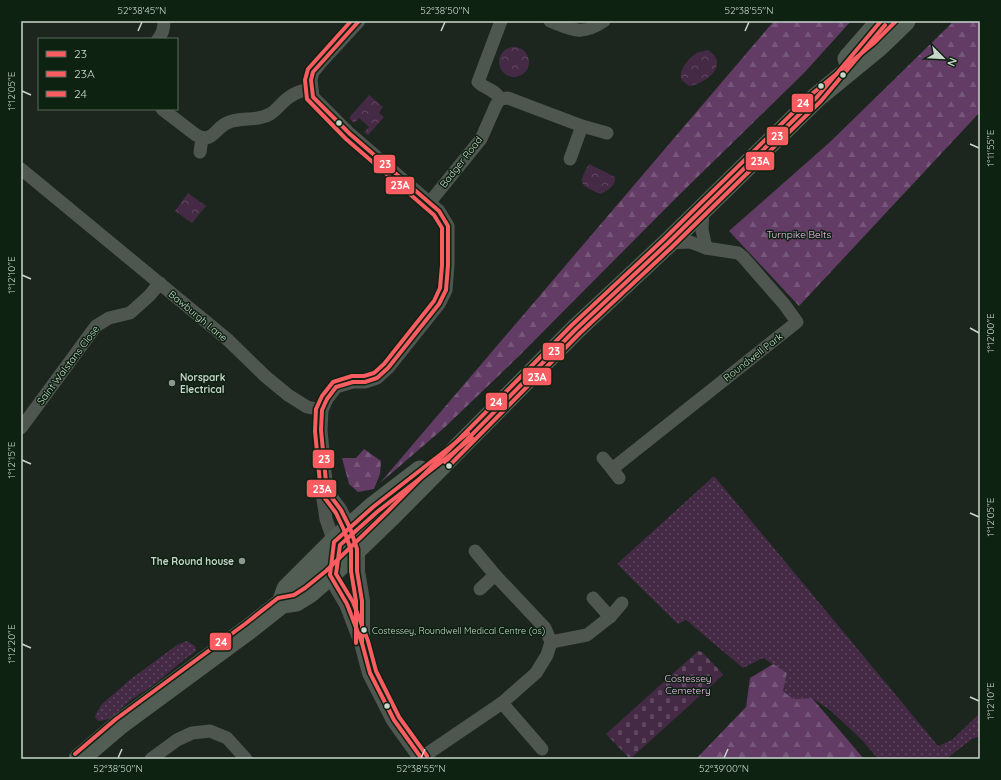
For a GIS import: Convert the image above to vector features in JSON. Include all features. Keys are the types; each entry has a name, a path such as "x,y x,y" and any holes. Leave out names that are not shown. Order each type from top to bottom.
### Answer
{"highway":[{"path":"817,97 881,21"},
{"path":"79,759 120,724 282,604 296,601 330,576 576,328 668,243 817,97 878,47 905,21"},
{"path":"282,604 287,589 334,542 373,507 489,417"},
{"path":"334,542 357,549"}],"street":[{"path":"159,38 164,26 164,21"},
{"path":"359,21 313,72 311,80 313,97 350,134 430,202 439,211 448,226 448,271 446,290 424,325 388,368 377,378 365,382 348,383 336,386 327,399 322,410 321,430 326,482 330,494 341,510 350,528 357,549 356,571 362,601 362,643"},
{"path":"501,21 478,82 482,86 493,90 500,99 508,98 582,126 607,133"},
{"path":"550,21 571,30 582,31 594,28 604,21"},
{"path":"163,110 189,131 202,138 213,136 228,122 268,115 289,97 311,89"},
{"name":"Badger Road","path":"430,202 481,139 500,99"},
{"path":"570,160 582,126"},
{"path":"200,152 202,138"},
{"name":"Bawburgh Lane","path":"21,169 160,283 227,340 265,376 307,407 322,410"},
{"path":"704,207 702,230 706,248"},
{"name":"Roundwell Park","path":"603,458 615,474 797,322 784,304 738,253 706,248 690,242 668,243"},
{"name":"Saint Walstans Close","path":"21,428 96,326 109,318 130,313 149,296 160,283"},
{"path":"326,482 323,499 326,519 334,542 330,576 343,597 362,643 370,673 389,711 403,734 422,759 502,703 536,673 547,655 551,642 545,628 495,575 475,551"},
{"path":"480,589 495,575"},
{"path":"592,598 610,617"},
{"path":"551,642 587,635 610,617 622,603"},
{"path":"502,703 542,749"},
{"path":"151,759 177,740 192,733 210,731 227,738 246,759"}],"green space":[{"path":"774,21 851,21 804,73 674,200 518,357 444,428 380,483"},
{"name":"Turnpike Belts","path":"954,21 980,21 980,112 799,306 729,231 830,142"},
{"path":"514,47 525,51 529,62 525,73 514,77 503,73 499,62 503,51"},
{"path":"708,50 714,55 717,61 714,72 703,81 690,86 681,78 684,67 689,59 696,54"},
{"path":"369,95 383,107 379,113 384,117 368,135 364,132 369,127 359,118 354,123 349,118"},
{"path":"589,164 615,177 613,186 601,194 585,186 582,180"},
{"path":"188,193 206,206 192,223 175,211"},
{"path":"364,449 381,461 380,474 374,489 358,492 349,484 342,458 356,458"},
{"path":"714,476 938,746 952,740 980,713 980,736 972,739 946,759 878,759 862,740 830,710 812,698 793,699 782,691 787,673 763,658 743,668 686,620 678,624 617,564"},
{"path":"187,641 195,646 196,651 152,686 127,703 109,719 98,721 95,717 102,704 131,679 177,645"},
{"name":"Costessey Cemetery","path":"698,651 702,652 723,675 630,759 606,734"},
{"path":"773,664 787,673 783,691 793,699 812,698 864,759 696,759 746,707 750,678"}],"transit line":[{"name":"23A","path":"351,21 308,69 305,80 307,99 346,139 434,215 442,228 442,265 440,288 434,301 384,364 374,373 364,376 352,376 333,382 322,396 316,409 315,431 320,483 324,497 336,513 351,550 351,571 356,601 356,643"},
{"name":"23","path":"359,21 313,72 311,80 313,97 350,134 439,211 448,226 448,265 446,290 439,304 388,368 377,378 365,382 353,382 336,387 327,399 322,410 321,430 326,482 329,494 341,510 350,528 357,549 357,571 362,601 362,643"},
{"name":"23","path":"445,462 576,329 668,243 817,97 881,21"},
{"name":"24","path":"75,754 116,719 278,598 294,595 326,571 388,511 572,325 664,239 813,93 874,43 896,21"},
{"name":"23A","path":"449,466 580,333 672,247 821,101 885,25"},
{"name":"23","path":"422,759 394,720 370,673 362,643 347,604 330,575 334,542 373,507 468,433"},
{"name":"23A","path":"427,756 399,717 376,671 368,641 353,602 336,574 340,545 377,512 472,438"}],"place":[{"name":"Norspark Electrical","path":"172,383"},
{"name":"The Round house","path":"242,561"},
{"name":"Costessey, Roundwell Medical Centre (os)","path":"364,630"}]}
